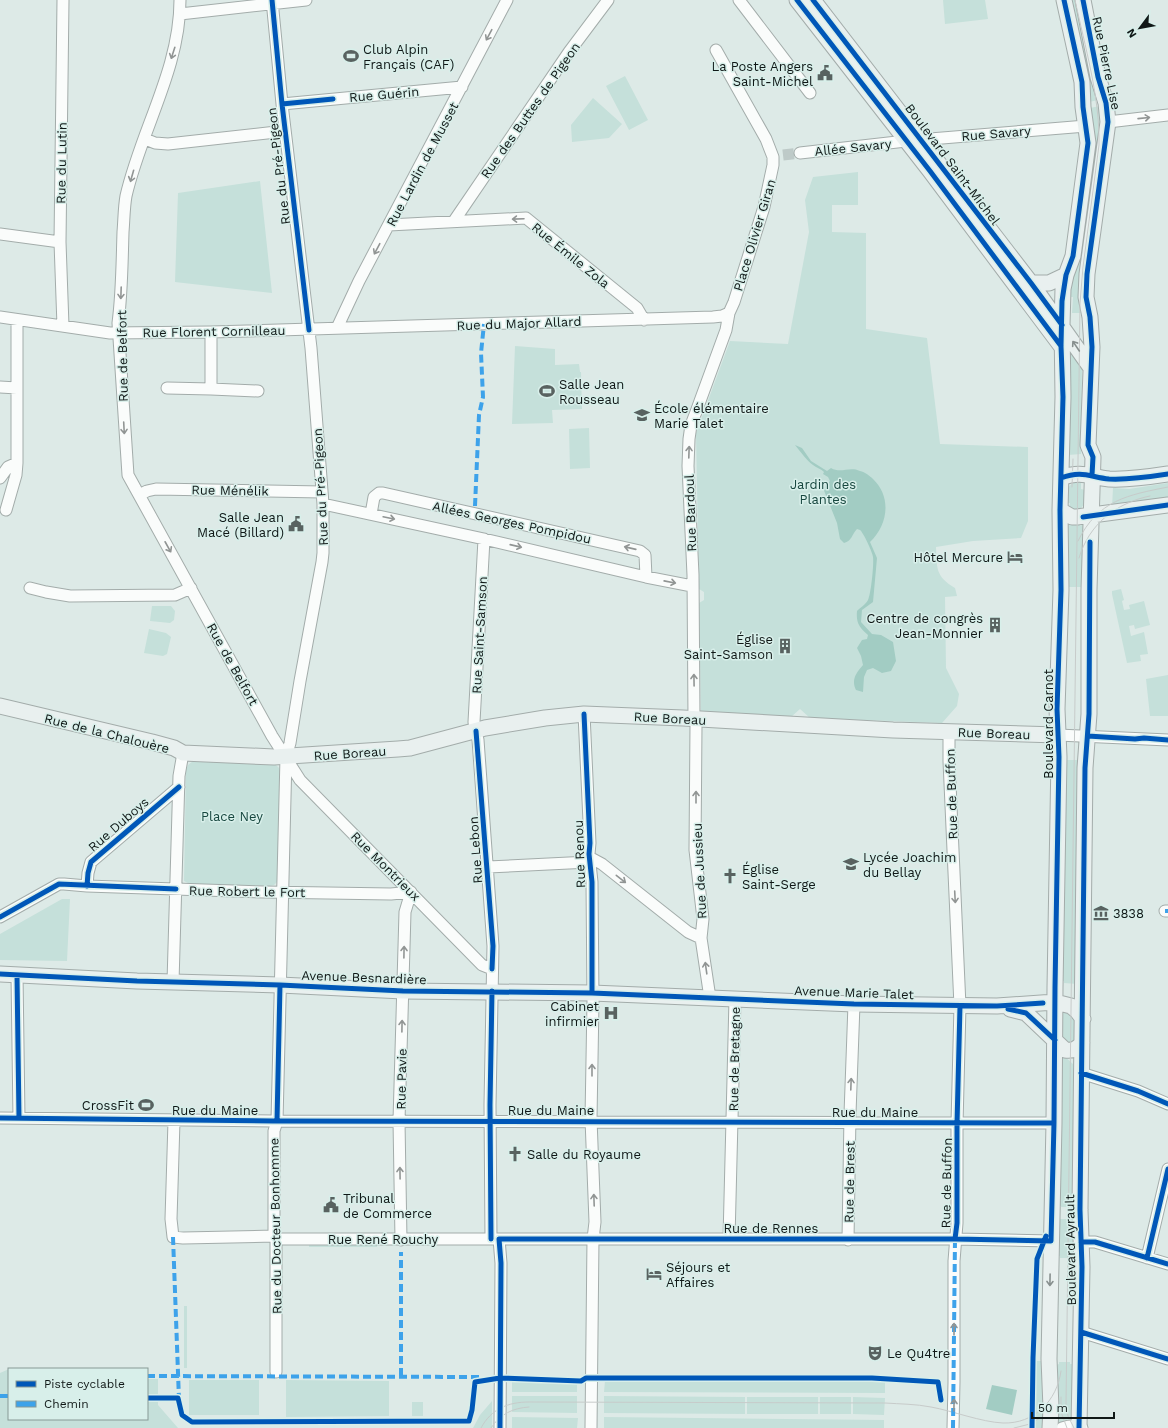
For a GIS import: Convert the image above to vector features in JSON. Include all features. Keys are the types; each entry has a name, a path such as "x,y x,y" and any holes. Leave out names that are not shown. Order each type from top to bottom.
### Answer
{"main road":[{"name":"Boulevard Saint-Michel","path":"797,0 1061,346"},
{"name":"Boulevard Saint-Michel","path":"813,0 1031,283 1091,368"},
{"path":"1064,0 1082,82 1083,107 1088,143 1073,256 1063,289 1061,346 1063,397 1061,478 1078,473 1108,479 1168,474"},
{"name":"Rue Pierre Lise","path":"1083,0 1098,77 1106,103 1108,122 1087,274 1086,297 1090,317 1092,346 1091,368"},
{"path":"1031,283 1049,283 1066,275"},
{"path":"1082,1073 1076,1047 1082,1019 1085,768 1088,736 1090,542 1088,513 1093,457 1088,445 1091,368"},
{"name":"Boulevard Carnot","path":"1055,1002 1059,757 1057,709 1061,590 1061,478"},
{"path":"1060,510 1072,517 1088,513 1112,513 1168,505"},
{"path":"1090,542 1099,527 1112,513"},
{"name":"Rue de la Chalouère","path":"0,706 152,742 174,748 183,753 286,757"},
{"name":"Rue Boreau","path":"286,757 398,750 485,728 545,718 584,714 892,730 1058,735"},
{"name":"Avenue Besnardière","path":"0,974 55,978 280,985 403,991 592,993 710,998"},
{"name":"Avenue Marie Talet","path":"710,998 854,1004 960,1006 997,1006 1055,1002"},
{"path":"1055,1002 1072,1006 1082,1019"},
{"name":"Boulevard Ayrault","path":"1050,1428 1051,1408 1049,1359 1055,1002"},
{"name":"Avenue Marie Talet","path":"997,1006 1026,1013 1065,1050 1076,1047"},
{"name":"Boulevard Ayrault","path":"1080,1427 1080,1210 1082,1073"}],"street":[{"name":"Rue du Lutin","path":"63,0 60,242 63,326"},
{"name":"Rue de Belfort","path":"180,0 180,14 176,44 137,160 126,198 118,323 126,470 272,736 286,757"},
{"path":"180,14 272,2 306,0"},
{"name":"Rue Lardin de Musset","path":"337,328 359,281 507,0"},
{"name":"Rue des Buttes de Pigeon","path":"454,221 569,52 608,0"},
{"path":"739,0 810,93"},
{"name":"Rue du Pré-Pigeon","path":"272,2 285,131 309,330 323,504 323,557 290,743 286,757 283,892"},
{"name":"Place Olivier Giran","path":"716,50 766,139 778,156 764,207 734,302 729,313"},
{"name":"Rue Guérin","path":"282,104 462,87"},
{"path":"1108,122 1168,115"},
{"name":"Rue Savary","path":"906,141 1086,126"},
{"path":"145,138 155,143 168,144 285,131"},
{"name":"Allée Savary","path":"800,153 906,141"},
{"name":"Rue Émile Zola","path":"389,225 526,218 637,308 644,320"},
{"path":"0,234 60,242"},
{"name":"Rue du Major Allard","path":"309,330 644,320 713,317 722,316 729,313"},
{"name":"Rue Bardoul","path":"694,719 688,466 689,439 691,425 726,330 729,313"},
{"name":"Rue Florent Cornilleau","path":"0,317 101,332 119,333 309,330"},
{"path":"6,510 16,475 18,320"},
{"path":"211,332 211,389"},
{"path":"0,387 17,388"},
{"path":"167,388 258,391"},
{"path":"0,478 8,466 16,462"},
{"name":"Rue Ménélik","path":"139,495 156,489 322,492"},
{"name":"Allées Georges Pompidou","path":"371,514 374,497 379,493 383,493 640,551 645,556 646,577"},
{"name":"Allées Georges Pompidou","path":"323,504 484,538 646,577 692,586"},
{"name":"Rue Saint-Samson","path":"476,731 475,714 484,538"},
{"path":"30,588 70,596 175,595 191,588"},
{"name":"Rue Renou","path":"584,714 590,843 589,859 592,882 591,1122 594,1222 591,1428"},
{"name":"Rue de Jussieu","path":"694,719 696,725 695,850 703,919 701,938 710,998"},
{"name":"Rue Lebon","path":"476,731 488,867 493,946 490,1121 495,1239 501,1264 500,1428"},
{"name":"Rue de Buffon","path":"949,732 949,762 960,1006 953,1428"},
{"path":"1058,735 1168,740"},
{"path":"173,982 178,787 180,763 183,753"},
{"name":"Rue Montrieux","path":"286,757 300,780 482,965 492,969"},
{"name":"Rue Duboys","path":"87,886 91,862 178,787"},
{"path":"488,867 589,859 602,864 688,932 701,938"},
{"name":"Rue Robert le Fort","path":"0,917 58,884 283,892 391,894 411,892"},
{"name":"Rue du Docteur Bonhomme","path":"276,1372 274,1131 277,1121 283,892"},
{"name":"Rue Pavie","path":"401,1240 399,1121 405,912 411,892"},
{"path":"17,975 19,1118"},
{"name":"Rue de Bretagne","path":"729,1239 735,999"},
{"name":"Rue de Brest","path":"848,1240 854,1004"},
{"path":"1082,1073 1138,1091 1168,1104"},
{"name":"Rue du Maine","path":"0,1118 277,1121 958,1124 1054,1123"},
{"name":"Rue René Rouchy","path":"174,1120 171,1219 173,1237 401,1240 495,1239"},
{"path":"1147,1258 1168,1169"},
{"name":"Rue de Rennes","path":"495,1239 1051,1241"},
{"path":"1081,1242 1095,1242 1168,1264"},
{"path":"1081,1332 1168,1359"},
{"path":"1062,1428 1066,1426 1080,1427"}],"green space":[{"path":"943,0 985,0 988,19 945,24"},
{"path":"1068,0 1078,0 1098,100 1089,102"},
{"path":"625,76 648,120 629,130 606,86"},
{"path":"593,98 622,124 609,138 572,142 571,125"},
{"path":"1100,106 1101,120 1082,313 1072,313 1073,297 1067,297 1090,108"},
{"name":"Jardin des Plantes","path":"858,172 858,205 832,205 832,232 866,233 866,329 927,338 940,444 1028,447 1028,521 1021,538 973,541 936,547 938,571 948,584 955,588 957,596 945,597 946,668 959,694 957,706 942,723 810,718 800,709 791,717 701,713 699,603 704,600 704,592 699,589 696,433 730,341 788,344 809,232 805,200 813,177"},
{"path":"260,181 272,293 175,282 178,193"},
{"name":"Salle Jean Rousseau","path":"515,346 555,349 555,365 579,364 581,372 582,409 552,410 553,423 512,424"},
{"path":"1069,348 1082,368 1081,454 1068,455"},
{"path":"589,428 590,468 570,469 569,429"},
{"path":"1073,482 1081,482 1081,489 1085,490 1085,500 1083,505 1079,510 1075,511 1069,508 1070,503 1067,503 1068,488"},
{"path":"1168,483 1168,499 1112,507 1113,488 1129,489"},
{"path":"1063,523 1069,525 1069,523 1080,524 1080,526 1084,524 1084,587 1069,587"},
{"path":"1121,589 1124,600 1122,601 1124,610 1130,609 1129,605 1144,601 1150,625 1135,629 1134,625 1129,626 1131,636 1144,632 1148,654 1140,655 1141,661 1127,663 1112,594 1112,591"},
{"path":"152,606 171,606 175,611 174,620 170,623 150,621"},
{"path":"149,629 166,633 171,637 167,654 163,656 144,653"},
{"path":"1168,675 1168,716 1150,716 1146,679"},
{"path":"1066,760 1077,760 1080,762 1077,984 1064,983 1064,981 1061,981"},
{"name":"Place Ney","path":"193,761 272,763 277,765 281,772 278,881 274,885 190,884 184,881 186,770 188,765"},
{"path":"62,899 70,899 67,961 0,960 0,934"},
{"path":"1063,1009 1074,1017 1074,1021 1076,1022 1076,1037 1071,1043 1063,1041 1063,1037 1061,1036 1061,1012"},
{"path":"1063,1055 1073,1064 1073,1068 1076,1068 1074,1206 1072,1207 1059,1206 1060,1058 1062,1058"},
{"path":"1058,1219 1074,1219 1075,1256 1071,1256 1071,1258 1060,1258 1060,1256 1056,1256"},
{"path":"309,1244 377,1244 377,1247 309,1247"},
{"path":"184,1306 187,1306 187,1368 184,1368"},
{"path":"1035,1361 1045,1361 1047,1428 1035,1428"},
{"path":"1059,1362 1070,1362 1070,1364 1074,1364 1073,1420 1057,1426 1056,1365 1059,1364"},
{"path":"8,1369 8,1420 148,1420 148,1379 158,1379 158,1405 178,1428 0,1428 0,1373"},
{"path":"189,1380 259,1380 259,1415 189,1415"},
{"path":"286,1380 389,1381 389,1416 286,1417"},
{"path":"512,1381 577,1381 577,1392 512,1392"},
{"path":"605,1381 885,1382 885,1393 604,1392"},
{"path":"512,1396 577,1396 577,1413 512,1412"},
{"path":"604,1396 745,1397 745,1414 604,1413"},
{"path":"747,1397 818,1397 818,1414 747,1414"},
{"path":"820,1397 851,1397 851,1414 820,1414"},
{"path":"853,1397 885,1398 884,1415 853,1414"},
{"path":"492,1401 492,1428 473,1428 480,1415"},
{"path":"412,1402 423,1402 423,1416 412,1416"},
{"path":"512,1417 578,1418 577,1428 512,1428"},
{"path":"604,1417 884,1420 884,1428 604,1428"}],"shaded area":[{"path":"795,445 802,448 811,461 827,471 831,468 835,470 852,469 866,473 879,486 883,494 885,502 884,519 881,528 870,542 877,558 873,602 862,610 861,622 872,634 881,635 893,642 896,661 891,671 882,673 873,668 867,670 864,677 863,692 856,690 854,680 856,674 863,665 857,648 862,640 867,639 868,635 862,630 859,624 857,619 857,611 866,603 869,597 873,572 873,555 860,530 857,529 847,542 844,543 840,539 837,523 823,488 830,481 828,477 823,474 824,472 810,463"},
{"path":"992,1385 1017,1390 1012,1415 986,1409"}],"tunnel":[{"path":"783,155 800,153"}],"tram line":[{"path":"1074,1428 1068,1416 1066,1404 1080,303 1083,267 1099,145 1099,127 1094,90 1075,0"},
{"path":"1072,487 1073,459"},
{"path":"1078,541 1086,527 1095,516 1105,508 1127,497 1168,487"},
{"path":"1079,558 1090,535 1097,525 1106,517 1126,504 1150,496"},
{"path":"481,1428 485,1421 495,1411 507,1405 521,1402 885,1403 925,1406 986,1421 1003,1423 1014,1422 1025,1420 1042,1409 1055,1392 1061,1371"},
{"path":"1061,1397 1061,1412 1067,1428"},
{"path":"491,1428 498,1419 512,1410 529,1407"},
{"path":"1014,1428 1030,1424 1040,1418"}],"marked path":[{"path":"475,506 479,415 483,397 481,353 484,324"},
{"path":"173,1237 179,1400"},
{"path":"953,1428 955,1239"},
{"path":"401,1252 401,1376"},
{"path":"148,1376 481,1377"},
{"path":"0,1396 8,1396"}],"cycle path":[{"path":"272,0 282,104 309,330"},
{"path":"797,0 930,171 1061,346"},
{"path":"813,0 1062,325"},
{"path":"500,1428 501,1263 499,1239 955,1239 1051,1241 1059,757 1057,709 1061,590 1060,510 1063,397 1061,346 1062,301 1066,275 1073,256 1088,143 1083,107 1082,82 1064,0"},
{"path":"1083,0 1098,77 1106,103 1108,122 1087,274 1086,297 1090,317 1092,347 1088,445 1093,457 1092,475"},
{"path":"282,104 333,99"},
{"path":"1061,478 1075,474 1109,479 1124,479 1168,474"},
{"path":"1083,517 1168,505"},
{"path":"1079,1428 1082,1267 1080,1210 1085,768 1089,714 1090,542"},
{"path":"584,714 590,843 589,854 592,882 592,993"},
{"path":"476,731 493,946 492,969"},
{"path":"1088,736 1168,740"},
{"path":"87,886 91,862 179,787"},
{"path":"0,917 59,884 176,889"},
{"path":"0,974 137,981 280,985 403,991 592,993 854,1004 997,1006 1043,1003"},
{"path":"17,975 19,1118"},
{"path":"277,1121 280,985"},
{"path":"491,1239 490,1105 492,991"},
{"path":"955,1239 957,1223 957,1124 960,1006"},
{"path":"1008,1009 1026,1013 1055,1040"},
{"path":"1081,1073 1138,1091 1168,1104"},
{"path":"0,1118 273,1121 1054,1123"},
{"path":"1147,1258 1168,1169"},
{"path":"1032,1428 1037,1259 1046,1236"},
{"path":"1081,1242 1095,1242 1168,1264"},
{"path":"1081,1332 1168,1359"},
{"path":"148,1398 178,1398 182,1415 192,1422 469,1421 472,1410 475,1382 500,1378 581,1381 586,1378 872,1378 938,1382 941,1400"}],"place":[{"name":"Club Alpin Français (CAF)","path":"351,56"},
{"name":"La Poste Angers Saint-Michel","path":"825,73"},
{"name":"Salle Jean Rousseau","path":"547,391"},
{"name":"École élémentaire Marie Talet","path":"642,415"},
{"name":"Salle Jean Macé (Billard)","path":"296,524"},
{"name":"Hôtel Mercure","path":"1015,557"},
{"name":"Centre de congrès Jean-Monnier","path":"995,625"},
{"name":"Église Saint-Samson","path":"785,646"},
{"name":"Lycée Joachim du Bellay","path":"851,864"},
{"name":"Église Saint-Serge","path":"730,876"},
{"name":"3838","path":"1101,913"},
{"name":"Cabinet infirmier","path":"611,1013"},
{"name":"CrossFit","path":"146,1105"},
{"name":"Salle du Royaume","path":"515,1154"},
{"name":"Tribunal de Commerce","path":"331,1205"},
{"name":"Séjours et Affaires","path":"654,1274"},
{"name":"Le Qu4tre","path":"875,1353"}]}
